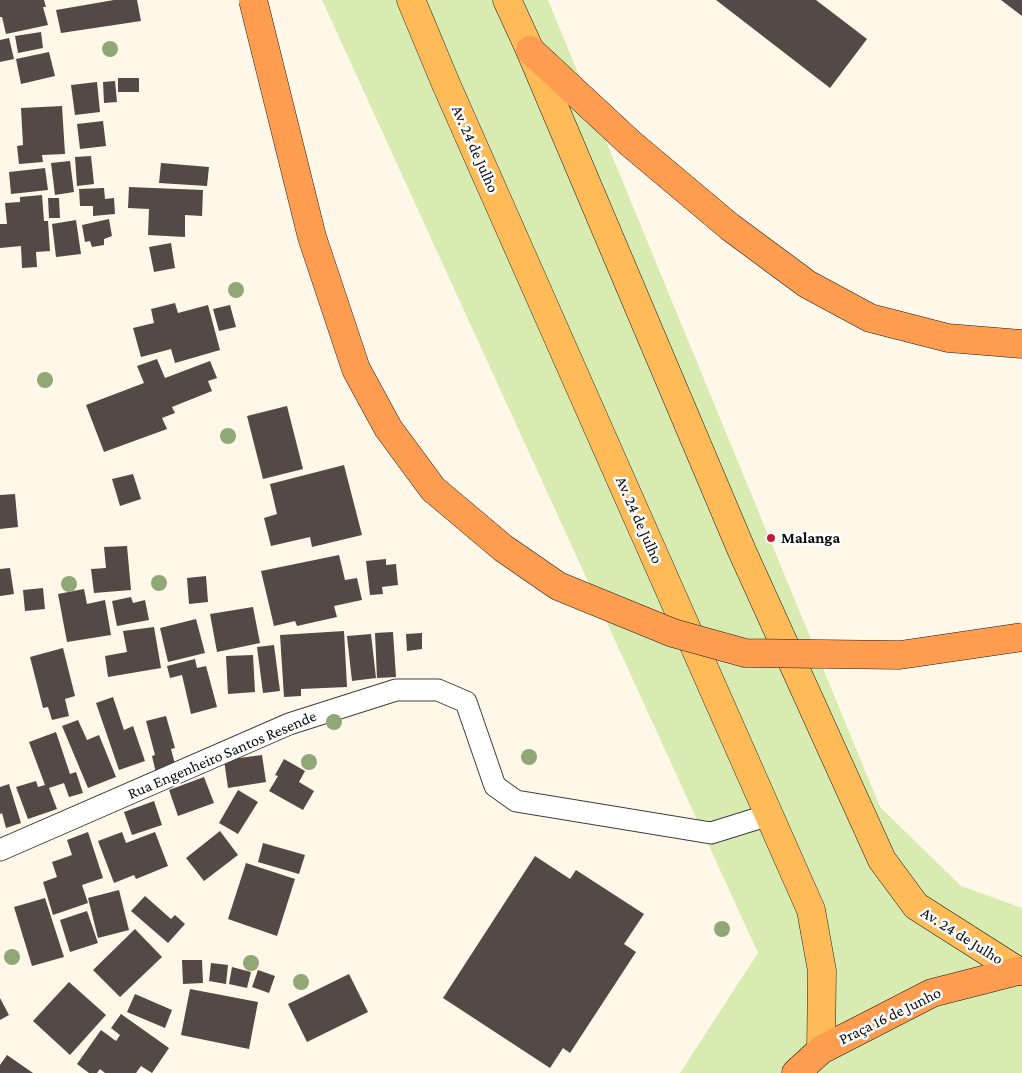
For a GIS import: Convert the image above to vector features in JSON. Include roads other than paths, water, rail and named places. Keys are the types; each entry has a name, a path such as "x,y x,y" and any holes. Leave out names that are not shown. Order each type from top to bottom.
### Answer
{"highway":[{"path":"253,0 312,237 356,369 388,428 433,489 503,548 558,586 673,633 745,653 900,655 1022,637"},
{"path":"530,50 638,149 730,227 807,284 870,318 948,338 1022,344"},
{"name":"Praça 16 de Junho","path":"796,1073 821,1050 932,993 1020,971"}],"main road":[{"name":"Av. 24 de Julho","path":"411,0 450,93 811,910 822,971 821,1050"},
{"name":"Av. 24 de Julho","path":"509,4 742,551 882,860 916,906 1020,971"}],"lane":[{"name":"Rua Engenheiro Santos Resende","path":"0,850 289,724 396,690 438,690 466,702 495,786 516,801 711,833 769,815"}],"place":[{"name":"Malanga","path":"771,538"}]}
